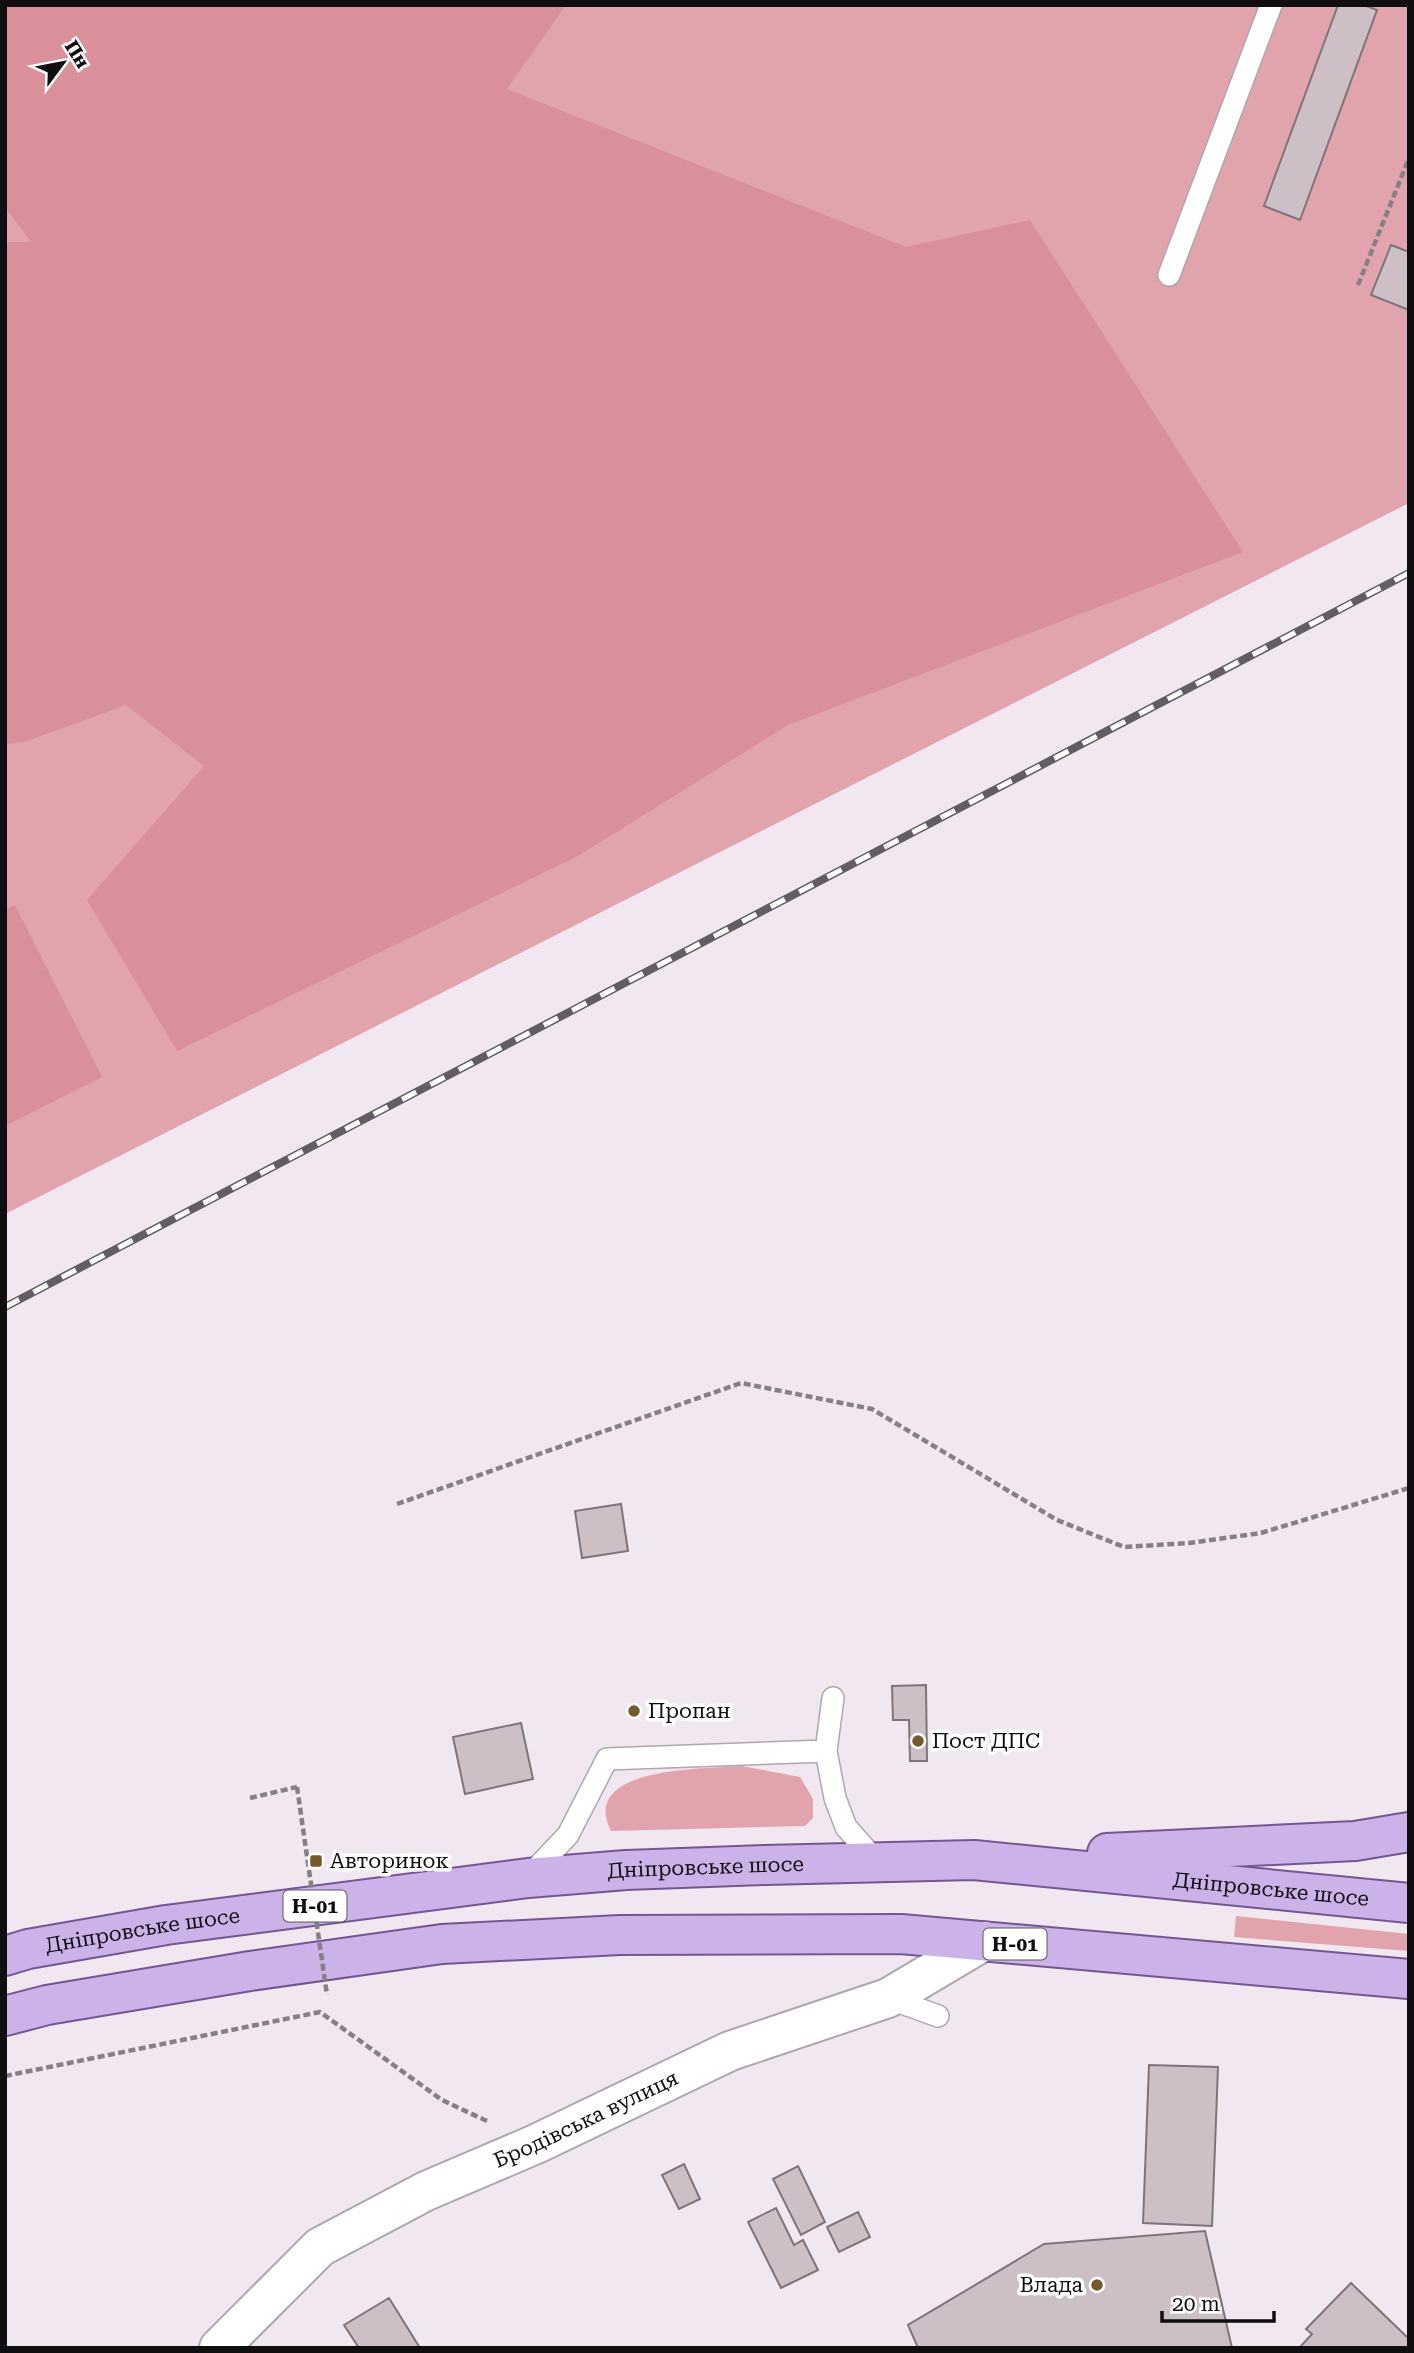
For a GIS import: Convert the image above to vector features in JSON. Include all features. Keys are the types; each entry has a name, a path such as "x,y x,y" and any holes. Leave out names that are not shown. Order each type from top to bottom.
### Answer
{"main road":[{"path":"974,1860 1355,1842 1409,1832"},
{"name":"Дніпровське шосе","path":"5,1956 28,1949 166,1925 528,1878 626,1870 974,1860 1409,1903"},
{"name":"Н-01","path":"5,2016 47,2005 250,1971 442,1944 620,1935 901,1934 1409,1979"}],"street":[{"name":"Бродівська вулиця","path":"219,2348 320,2247 426,2191 536,2144 730,2051 888,1998 984,1941"}],"lane":[{"path":"1169,275 1271,5"},
{"path":"833,1698 826,1751 835,1798 846,1827 876,1861"},
{"path":"528,1878 568,1835 607,1759 826,1751"},
{"path":"888,1998 937,2016"}],"path":[{"path":"1358,285 1409,158"},
{"path":"397,1504 741,1383 872,1409 1057,1520 1124,1547 1189,1543 1261,1533 1409,1488"},
{"path":"250,1798 297,1787 327,1995"},
{"path":"5,2076 320,2012 442,2100 536,2144"}],"shaded area":[{"path":"5,5 1409,5 1409,503 5,1214"},
{"path":"5,5 566,5 507,89 906,247 1030,220 1243,552 788,725 578,856 177,1051 87,900 204,766 126,705 27,741 5,745 5,242 31,242 5,207"},
{"path":"15,905 102,1077 5,1126 5,910"},
{"path":"742,1766 800,1777 813,1799 813,1818 805,1826 611,1831 606,1810 612,1794 628,1783 651,1775 676,1771"},
{"path":"1236,1916 1409,1934 1409,1951 1234,1937"}],"building":[{"path":"1338,5 1364,5 1377,10 1300,220 1264,206"},
{"path":"1391,245 1409,252 1409,310 1371,295"},
{"path":"621,1504 628,1551 582,1558 575,1511"},
{"name":"Пост ДПС","path":"926,1685 927,1761 910,1761 909,1720 893,1720 892,1686"},
{"path":"521,1723 533,1779 465,1794 453,1737"},
{"path":"1149,2065 1218,2067 1212,2226 1143,2223"},
{"path":"684,2164 700,2199 679,2209 662,2175"},
{"path":"798,2166 825,2222 801,2235 773,2179"},
{"path":"776,2208 794,2245 803,2240 818,2270 781,2288 748,2222"},
{"path":"858,2212 870,2237 839,2252 827,2227"},
{"name":"Влада","path":"1205,2231 1232,2348 918,2348 908,2325 1044,2244"},
{"path":"1351,2283 1409,2339 1409,2348 1299,2348 1312,2334 1306,2329"},
{"path":"389,2298 420,2348 359,2348 344,2325"}],"railway":[{"path":"5,1307 1409,573"}],"place":[{"name":"Пропан","path":"634,1711"},
{"name":"Пост ДПС","path":"918,1741"},
{"name":"Авторинок","path":"316,1861"},
{"name":"Влада","path":"1097,2285"}]}
